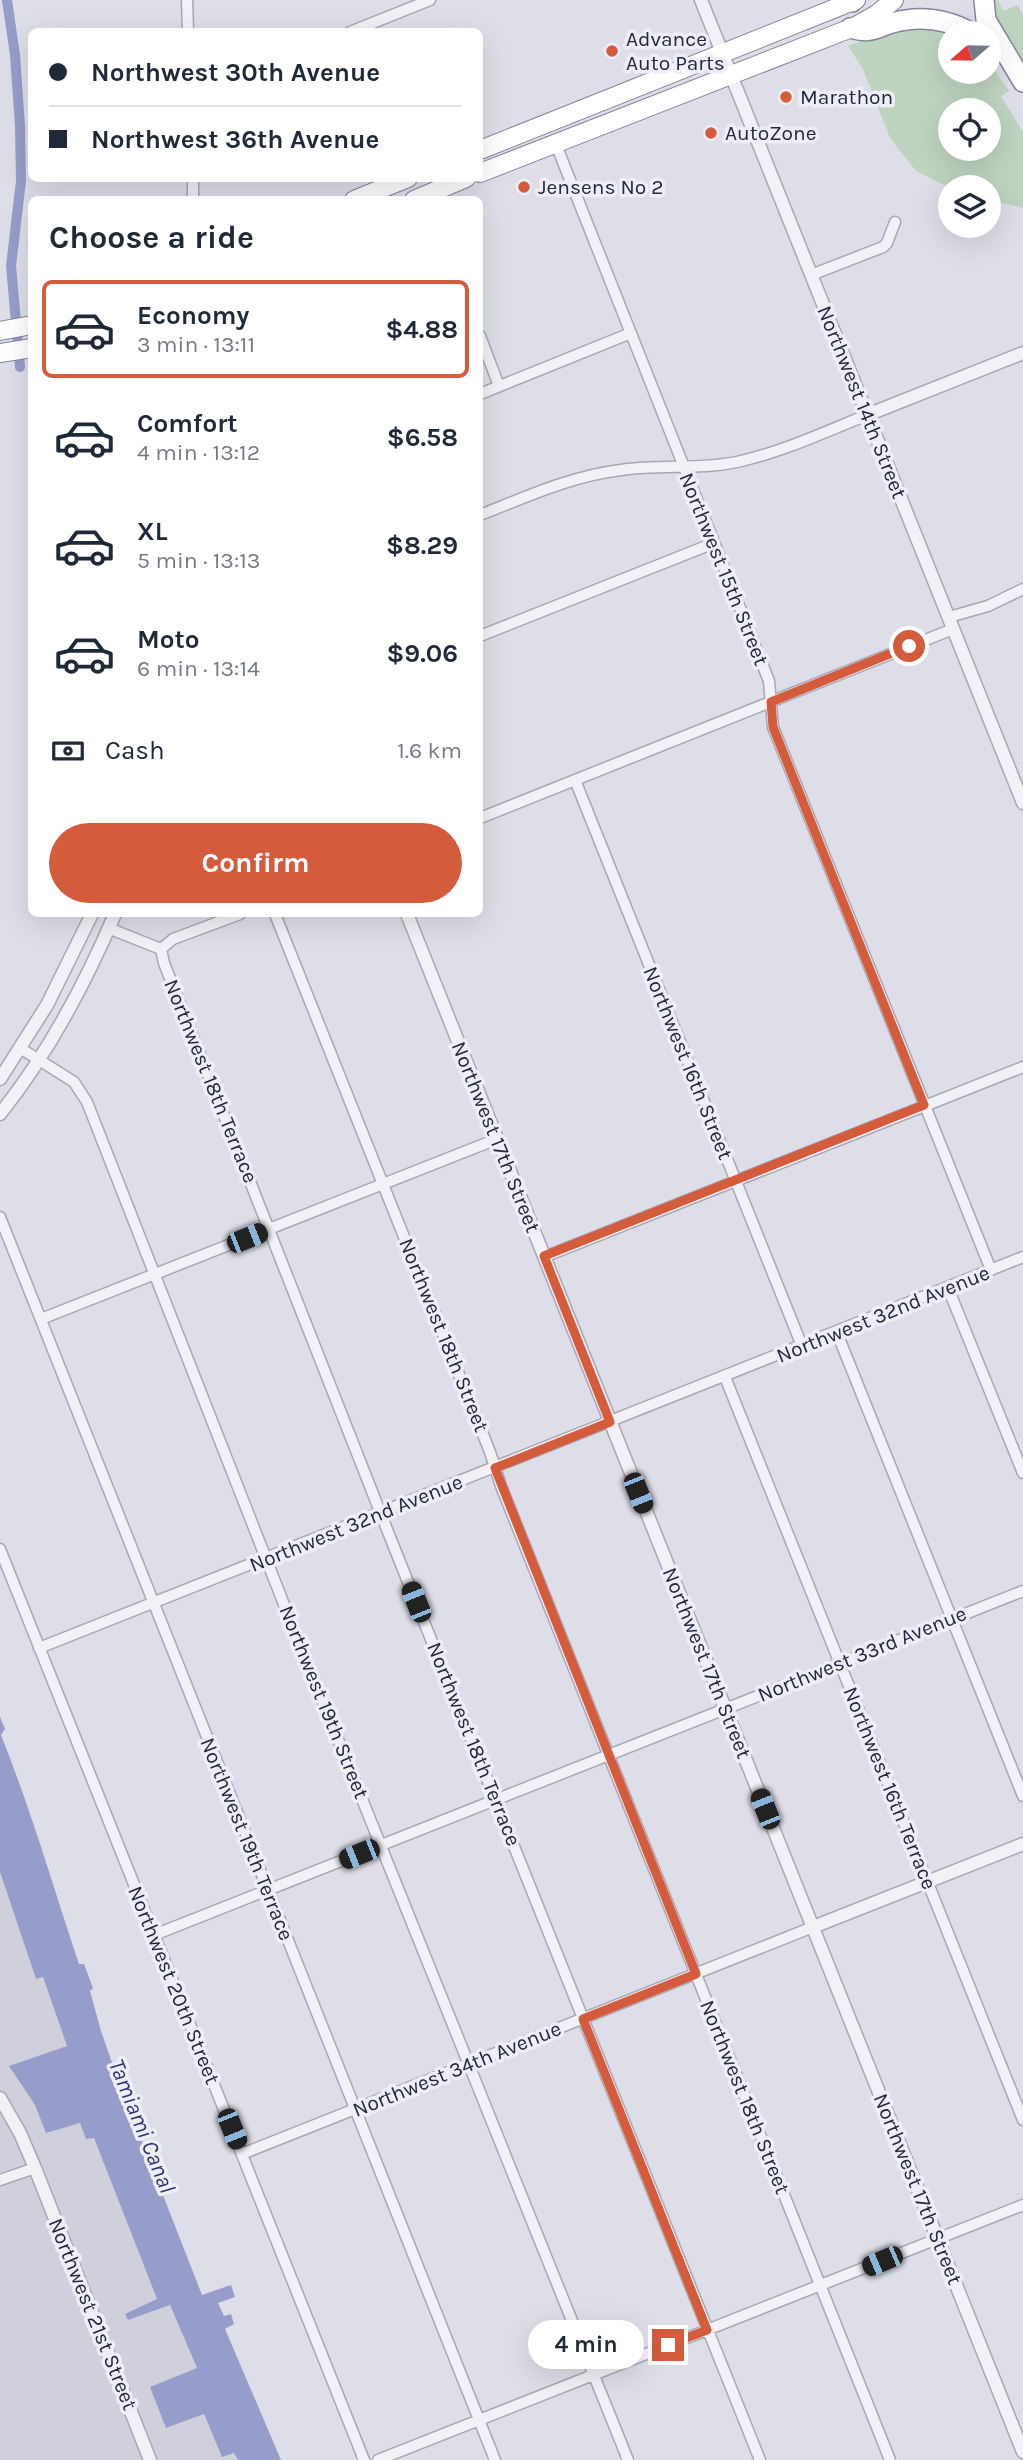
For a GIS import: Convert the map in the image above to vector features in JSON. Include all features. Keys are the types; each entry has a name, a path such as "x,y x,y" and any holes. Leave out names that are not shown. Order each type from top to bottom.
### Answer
{"highway":[{"path":"483,172 850,28 867,20 894,0"},
{"path":"984,0 986,20 1023,82"},
{"path":"483,149 853,1"},
{"path":"850,28 865,33 894,23 923,19 938,21"},
{"path":"1001,55 1012,64"},
{"path":"364,196 399,182"},
{"path":"426,196 457,182"},
{"path":"0,331 28,326"},
{"path":"0,354 28,349"}],"street":[{"path":"187,0 188,28"},
{"path":"360,28 430,0"},
{"name":"Northwest 14th Street","path":"701,0 1023,803"},
{"name":"Northwest 15th Street","path":"555,142 769,681 773,727 991,1270"},
{"path":"811,275 883,247 895,222"},
{"path":"483,393 631,333"},
{"path":"483,344 499,386"},
{"path":"483,515 583,477 622,469 721,465 769,454 1023,353"},
{"path":"483,635 714,543"},
{"path":"483,817 771,702 1023,589"},
{"name":"Northwest 16th Street","path":"575,780 802,1346"},
{"path":"0,1079 47,1005 91,917"},
{"path":"0,1114 39,1059 64,1016 114,917"},
{"path":"108,928 161,949 173,939 232,917"},
{"name":"Northwest 18th Street","path":"276,917 890,2460"},
{"name":"Northwest 17th Street","path":"408,917 1023,2452"},
{"name":"Northwest 18th Terrace","path":"161,949 164,963 381,1512 760,2460"},
{"name":"Northwest 19th Street","path":"20,1048 74,1082 83,1093 628,2460"},
{"path":"544,1256 1023,1067"},
{"path":"41,1319 497,1139"},
{"name":"Northwest 19th Terrace","path":"0,1217 495,2460"},
{"name":"Northwest 32nd Avenue","path":"39,1648 1023,1258"},
{"path":"948,1288 1023,1473"},
{"path":"837,1333 1023,1796"},
{"name":"Northwest 16th Terrace","path":"724,1377 1023,2120"},
{"name":"Northwest 20th Street","path":"0,1549 364,2460"},
{"name":"Northwest 33rd Avenue","path":"154,1935 1023,1591"},
{"name":"Northwest 34th Avenue","path":"242,2154 1023,1844"},
{"path":"0,2098 20,2133 35,2168 0,2180"},
{"name":"Northwest 21st Street","path":"35,2168 150,2460"},
{"path":"379,2460 1023,2205"}],"shaded area":[{"path":"0,1872 36,1979 43,1977 67,2046 10,2067 35,2105 46,2132 80,2123 94,2137 157,2300 126,2314 128,2320 170,2305 197,2369 167,2428 204,2414 222,2457 235,2453 238,2460 0,2460"}],"green space":[{"path":"991,0 998,0 1003,11 1018,5 1023,16 1023,61 1001,27 1001,21 994,21"},
{"path":"924,26 938,30 938,84 1001,84 1001,79 1009,91 1001,96 1023,132 1023,208 1001,203 1001,175 938,175 938,182 916,171 890,138 863,69 848,46 893,30"}],"water":[{"path":"0,1717 5,1729 1,1735 79,1964 84,1964 93,1988 90,1991 118,2080 202,2295 231,2285 235,2297 218,2303 224,2316 231,2314 234,2324 225,2329 281,2460 238,2460 234,2453 222,2457 204,2414 166,2428 150,2387 197,2368 170,2305 128,2320 125,2314 157,2299 94,2138 86,2139 80,2123 46,2133 35,2105 9,2066 67,2046 43,1977 36,1979 0,1872"}],"waterway":[{"path":"7,0 15,55 20,126 21,181 11,266 20,367"}],"place":[{"name":"Advance Auto Parts","path":"612,51"},
{"name":"Marathon","path":"786,97"},
{"name":"AutoZone","path":"711,133"},
{"name":"Jensens No 2","path":"524,187"}],"route":[{"path":"668,2345 707,2330 583,2019 696,1974 495,1468 610,1422 544,1256 924,1105 773,727 771,702 909,646"}],"water label":[{"name":"Tamiami Canal","path":"142,2126"}]}
